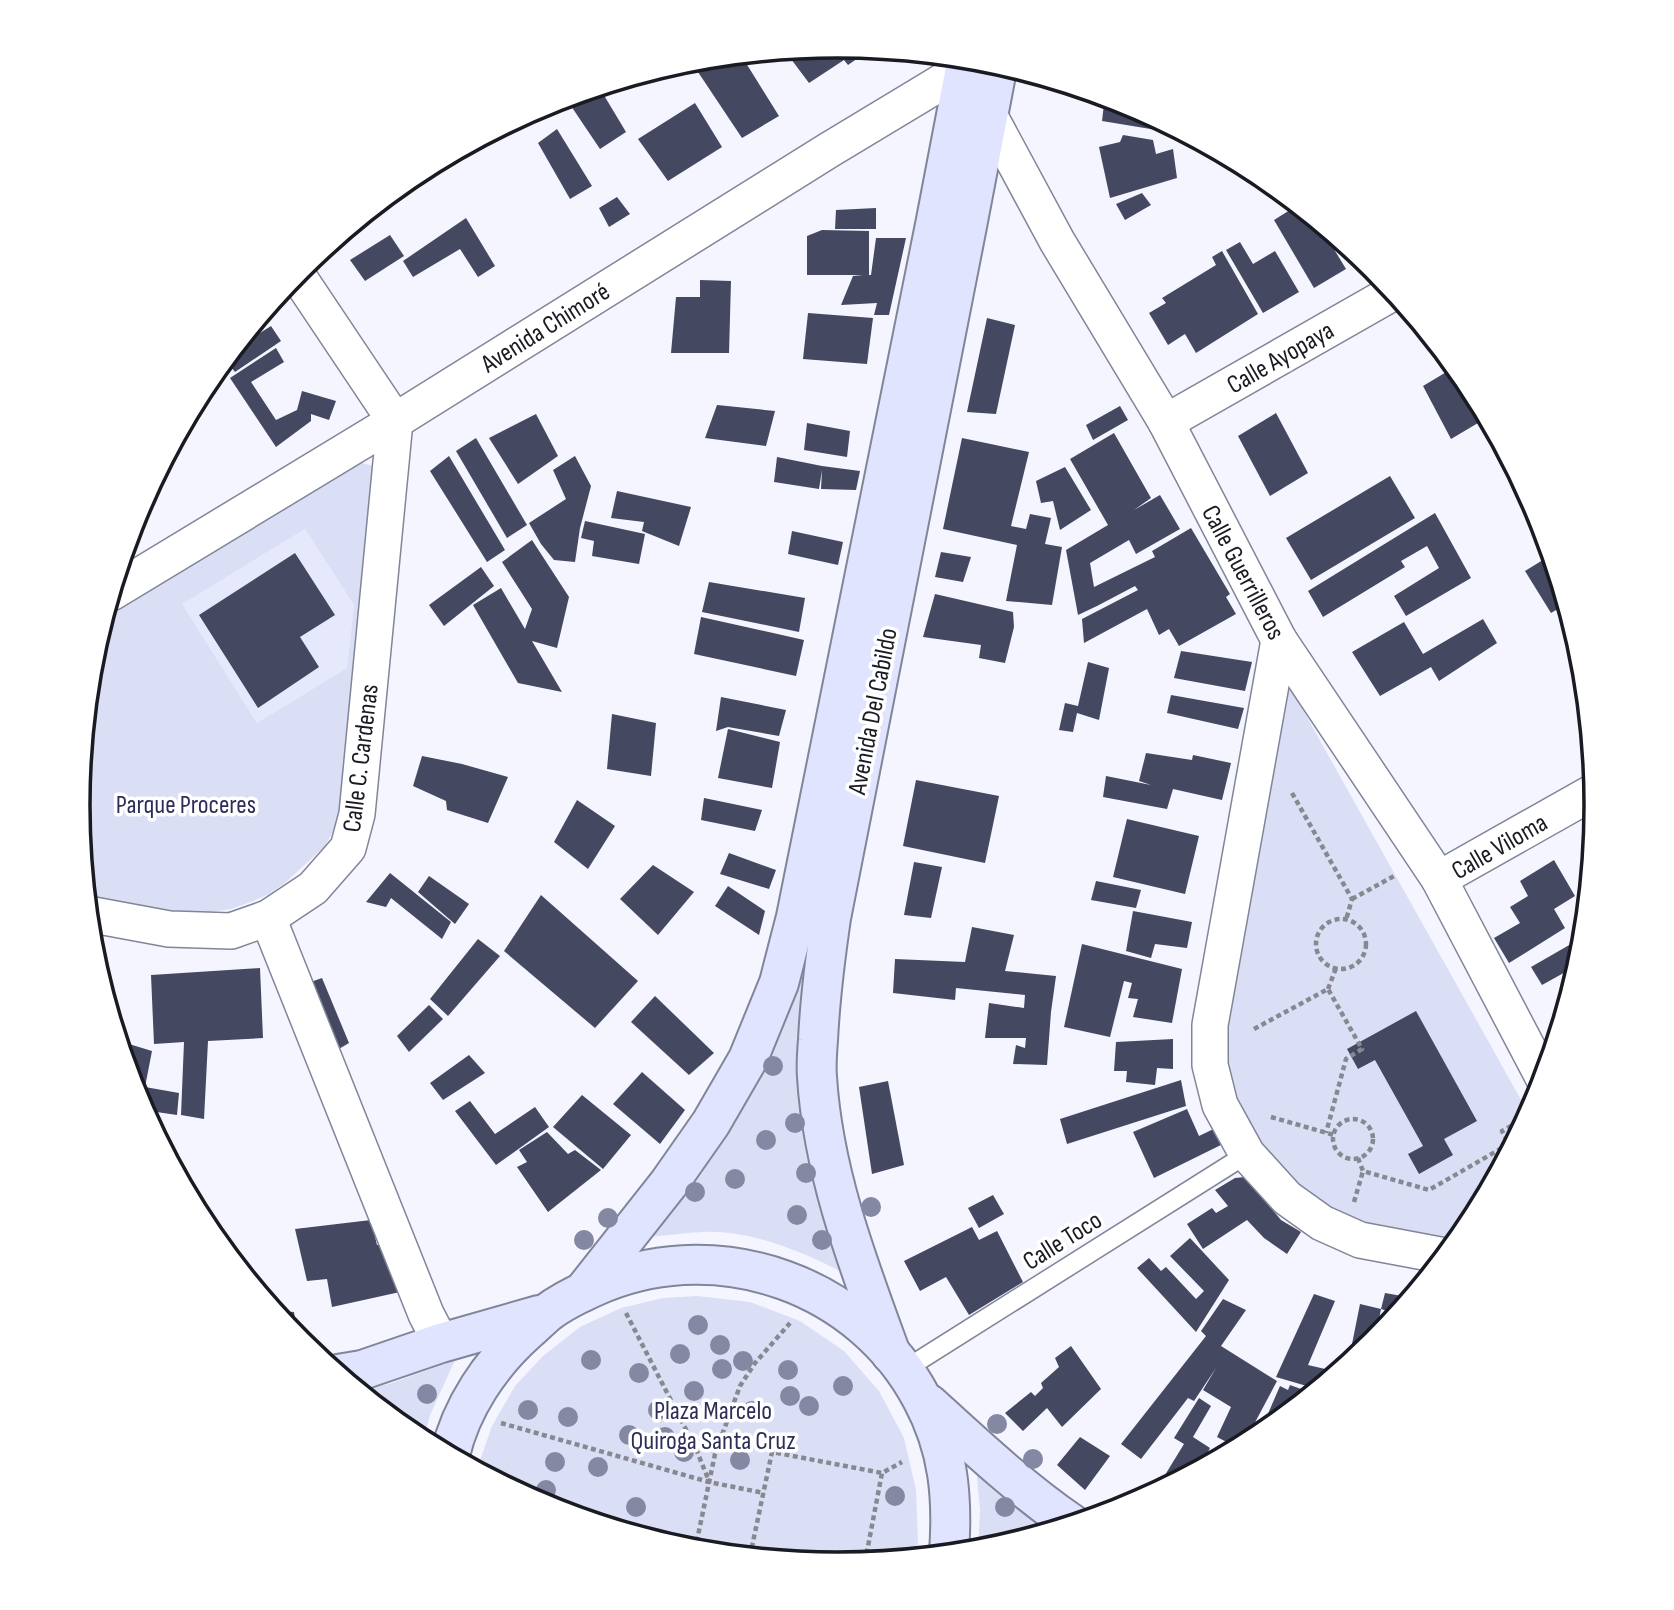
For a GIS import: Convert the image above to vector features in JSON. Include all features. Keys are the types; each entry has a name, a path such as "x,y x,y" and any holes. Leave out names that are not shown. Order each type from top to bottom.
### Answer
{"street":[{"name":"Avenida Chimoré","path":"123,586 395,421 960,68"},
{"name":"Avenida Del Cabildo","path":"583,1292 669,1183 711,1123 748,1059 779,984 799,903 934,233 970,70"},
{"name":"Avenida Del Cabildo","path":"906,1374 863,1281 826,1150 816,1076 820,1000 831,918 988,116 975,71"},
{"name":"Calle Guerrilleros","path":"988,116 1057,241 1166,422 1279,640 1439,880 1537,1066"},
{"path":"303,283 395,421"},
{"name":"Calle Ayopaya","path":"1166,422 1385,297"},
{"name":"Calle C. Cardenas","path":"98,916 169,929 231,931 268,918 313,888 348,848 357,814 395,421"},
{"path":"1279,640 1210,1025 1210,1065 1220,1105 1247,1154 1287,1198 1322,1223 1360,1240 1434,1254"},
{"name":"Calle Viloma","path":"1439,880 1584,797"},
{"path":"268,918 426,1314 441,1343"},
{"path":"453,1445 475,1392 508,1348 548,1312 583,1292 622,1276 663,1267 706,1264 748,1269 789,1281 827,1300 862,1324 906,1374 1014,1479 1062,1517"},
{"path":"350,1372 548,1312"},
{"path":"906,1374 937,1433 948,1478 952,1518 950,1544"}],"lane":[{"name":"Calle Toco","path":"906,1374 1247,1154"}],"path":[{"path":"1292,793 1352,899 1346,920"},
{"path":"1352,899 1398,874"},
{"path":"1335,919 1346,920 1357,925 1362,931 1365,946 1363,954 1353,965 1336,968 1321,960 1317,953 1317,936 1321,928 1335,919"},
{"path":"1254,1029 1328,989 1336,968"},
{"path":"1326,1133 1346,1059 1362,1049 1328,989"},
{"path":"1271,1117 1334,1135"},
{"path":"1349,1120 1356,1120 1368,1126 1373,1138 1368,1151 1358,1158 1345,1158 1334,1144 1338,1127 1349,1120"},
{"path":"1506,1138 1502,1132 1511,1127"},
{"path":"1363,1171 1429,1190 1500,1149"},
{"path":"1352,1206 1363,1171 1358,1158"},
{"path":"626,1313 696,1449 709,1482"},
{"path":"697,1539 715,1454 740,1386 755,1363 790,1323"},
{"path":"501,1423 709,1482 764,1493"},
{"path":"752,1547 772,1452 882,1473 902,1462"},
{"path":"867,1551 882,1473"}],"shaded area":[{"path":"305,529 354,605 347,668 257,723 181,604"}],"green space":[{"name":"Parque Proceres","path":"358,462 373,466 341,806 336,826 325,846 269,894 231,909 208,912 146,910 96,901 91,854 91,756 96,707 115,613","holes":["305,529 354,605 347,668 257,723 182,604"]},
{"path":"1285,678 1522,1102 1484,1179 1442,1242 1365,1226 1318,1205 1249,1134 1221,1054"},
{"path":"805,957 804,1011 844,1273 793,1250 739,1234 702,1232 641,1238"},
{"name":"Plaza Marcelo Quiroga Santa Cruz","path":"697,1296 750,1302 800,1321 844,1351 879,1391 904,1438 916,1490 916,1548 886,1551 788,1551 691,1538 597,1513 551,1495 480,1461 492,1426 515,1386 543,1356 580,1327 621,1308 663,1298"},
{"path":"455,1360 426,1429 370,1388"},
{"path":"976,1467 1042,1523 979,1539 980,1510"}],"building":[{"path":"857,58 848,65 844,60 809,83 791,59"},
{"path":"746,63 779,116 742,138 697,71"},
{"path":"604,95 626,132 600,149 572,107"},
{"path":"695,103 722,147 668,181 638,139"},
{"path":"1104,107 1157,130 1102,121"},
{"path":"557,129 592,186 570,199 538,143"},
{"path":"1123,135 1153,140 1156,154 1173,149 1177,178 1110,198 1099,147 1120,142"},
{"path":"1142,193 1151,205 1125,220 1116,204"},
{"path":"617,197 630,214 609,227 599,208"},
{"path":"876,208 876,229 835,229 836,210"},
{"path":"1290,210 1331,244 1346,269 1314,288 1274,220"},
{"path":"466,218 495,266 478,277 460,249 413,277 403,261"},
{"path":"822,230 869,231 869,275 876,238 906,238 889,315 874,315 877,303 841,305 853,276 863,275 807,275 807,236"},
{"path":"390,235 404,256 365,281 350,260"},
{"path":"1240,242 1253,264 1275,251 1299,292 1263,313 1226,250"},
{"path":"1222,251 1258,314 1196,353 1185,334 1168,345 1149,313 1166,303 1162,298 1216,265 1212,257"},
{"path":"700,280 731,281 729,353 671,353 676,297 700,297"},
{"path":"808,313 873,318 867,364 803,359"},
{"path":"987,318 1015,325 996,414 967,412"},
{"path":"271,326 281,341 235,372 232,368 256,336"},
{"path":"276,348 284,362 251,382 276,420 297,410 302,391 336,401 329,420 311,414 311,421 276,447 230,378"},
{"path":"1446,372 1478,423 1451,439 1423,386"},
{"path":"717,405 775,411 766,446 705,438"},
{"path":"1120,406 1128,420 1093,440 1086,425"},
{"path":"1276,413 1308,473 1270,496 1238,436"},
{"path":"536,414 558,456 518,484 489,438"},
{"path":"807,423 850,431 847,457 804,450"},
{"path":"1114,433 1151,498 1134,510 1160,495 1180,529 1136,554 1129,540 1090,563 1094,587 1155,557 1152,551 1191,528 1230,594 1226,597 1236,614 1179,646 1169,629 1159,635 1147,609 1084,643 1082,619 1138,590 1135,586 1078,615 1066,550 1108,525 1070,459"},
{"path":"476,438 527,525 507,538 456,451"},
{"path":"962,438 1029,452 1011,526 1026,529 1030,514 1051,518 1045,544 1062,547 1052,605 1006,601 1017,545 943,529"},
{"path":"449,456 505,550 487,562 430,471"},
{"path":"575,456 591,486 580,528 575,562 554,560 529,523 566,499 553,470"},
{"path":"777,457 860,471 856,490 821,489 822,470 819,489 774,482"},
{"path":"1065,467 1091,510 1060,530 1053,501 1041,503 1036,481"},
{"path":"1390,476 1415,518 1311,580 1286,538"},
{"path":"617,491 691,507 679,546 642,531 644,522 611,518"},
{"path":"1435,513 1471,578 1406,616 1394,596 1439,568 1427,546 1401,561 1405,567 1323,617 1308,591"},
{"path":"585,521 645,534 639,564 592,556 594,541 581,538"},
{"path":"792,531 843,542 838,565 788,554"},
{"path":"532,540 569,597 557,648 532,641 562,692 518,683 473,605 501,588 525,629 532,609 502,562"},
{"path":"941,552 971,557 963,582 935,577"},
{"path":"295,553 335,615 300,637 319,667 258,708 199,615"},
{"path":"1543,560 1558,609 1551,613 1525,571"},
{"path":"481,567 494,586 444,626 429,605"},
{"path":"709,582 805,598 799,632 702,612"},
{"path":"935,594 1013,612 1014,627 1005,663 979,658 981,645 923,637"},
{"path":"701,617 804,640 796,676 694,654"},
{"path":"1483,619 1497,643 1439,681 1431,667 1380,696 1352,652 1404,622 1423,654"},
{"path":"1181,651 1252,662 1245,691 1174,678"},
{"path":"1088,662 1109,668 1099,720 1077,713 1073,732 1059,730 1065,703 1078,706"},
{"path":"1171,695 1244,708 1238,729 1167,713"},
{"path":"721,697 786,710 779,736 728,727 716,731"},
{"path":"612,714 656,723 651,776 607,769"},
{"path":"728,729 780,742 772,788 718,778"},
{"path":"1146,753 1192,760 1193,755 1231,763 1222,800 1173,789 1167,809 1103,797 1106,776 1151,785 1139,781"},
{"path":"422,756 508,777 488,823 447,810 446,801 413,786"},
{"path":"916,780 999,796 985,863 903,846"},
{"path":"704,798 762,810 755,831 701,820"},
{"path":"577,800 615,826 588,869 554,842"},
{"path":"1127,819 1199,836 1185,894 1113,877"},
{"path":"729,853 776,870 769,889 720,874"},
{"path":"1554,860 1575,896 1554,909 1565,928 1509,963 1494,938 1520,923 1510,907 1528,896 1520,881"},
{"path":"914,862 942,867 931,918 904,915"},
{"path":"653,865 694,892 658,935 620,899"},
{"path":"390,873 451,922 442,939 391,898 386,907 366,902"},
{"path":"429,876 469,904 455,924 418,892"},
{"path":"1096,881 1141,890 1136,908 1091,900"},
{"path":"728,886 765,911 759,935 715,906"},
{"path":"541,895 638,981 595,1028 504,951"},
{"path":"1133,911 1192,922 1187,948 1155,944 1151,958 1126,951"},
{"path":"972,927 1014,935 1005,971 1056,976 1047,1065 1013,1064 1016,1045 1025,1048 1026,1038 985,1038 989,1003 1024,1008 1025,995 956,988 955,1000 893,993 895,959 965,962"},
{"path":"478,939 500,956 448,1016 430,999"},
{"path":"1082,944 1182,969 1172,1023 1133,1017 1138,999 1128,998 1132,983 1124,981 1110,1037 1064,1027"},
{"path":"1571,944 1565,972 1542,985 1531,967"},
{"path":"260,968 263,1038 208,1041 204,1119 181,1115 184,1042 154,1044 151,975"},
{"path":"322,978 349,1043 337,1050 305,984"},
{"path":"655,996 714,1053 689,1075 631,1022"},
{"path":"429,1005 443,1019 409,1052 397,1036"},
{"path":"1416,1011 1477,1121 1444,1139 1453,1155 1419,1174 1408,1154 1423,1146 1375,1060 1358,1069 1347,1049"},
{"path":"1173,1039 1173,1069 1157,1068 1155,1085 1126,1082 1127,1071 1114,1071 1116,1042"},
{"path":"129,1045 152,1051 145,1086"},
{"path":"469,1055 485,1073 443,1100 430,1083"},
{"path":"642,1072 685,1110 660,1144 613,1104"},
{"path":"1181,1080 1186,1106 1067,1144 1060,1119"},
{"path":"888,1081 904,1165 872,1174 859,1087"},
{"path":"145,1087 179,1093 177,1115 156,1112"},
{"path":"582,1095 631,1135 603,1169 553,1127"},
{"path":"470,1101 495,1134 535,1107 549,1127 496,1165 455,1111"},
{"path":"1187,1109 1199,1136 1224,1124 1231,1140 1154,1178 1133,1132"},
{"path":"547,1132 568,1154 575,1150 601,1170 548,1212 517,1167 527,1162 519,1150"},
{"path":"1245,1177 1281,1220 1301,1232 1287,1254 1264,1238 1247,1220 1203,1249 1187,1224 1212,1208 1216,1213 1228,1206 1215,1190 1235,1178"},
{"path":"993,1195 1004,1214 979,1228 968,1208"},
{"path":"371,1220 377,1245 396,1241 400,1292 332,1307 327,1279 307,1281 295,1229"},
{"path":"972,1227 979,1240 997,1231 1023,1282 969,1315 946,1277 920,1291 904,1261"},
{"path":"1190,1238 1229,1280 1196,1332 1137,1268 1149,1258 1161,1271 1166,1267 1196,1299 1204,1291 1170,1256"},
{"path":"1385,1293 1401,1296 1387,1311 1381,1309"},
{"path":"1314,1294 1335,1301 1308,1365 1327,1369 1307,1386 1276,1377"},
{"path":"1223,1299 1246,1310 1221,1346 1277,1381 1254,1425 1227,1442 1217,1437 1231,1407 1203,1390 1216,1368 1194,1401 1188,1398 1141,1459 1121,1444 1206,1336 1201,1331"},
{"path":"1360,1304 1381,1309 1379,1318 1352,1346"},
{"path":"1071,1346 1101,1389 1062,1427 1047,1408 1023,1431 1005,1413 1031,1392 1035,1396 1043,1388 1041,1383 1059,1367 1055,1358"},
{"path":"1290,1385 1302,1390 1267,1415 1280,1386 1288,1390"},
{"path":"1199,1398 1211,1406 1193,1437 1210,1448 1207,1454 1166,1476 1184,1444 1174,1438"},
{"path":"1080,1437 1110,1456 1085,1490 1057,1465"}]}
